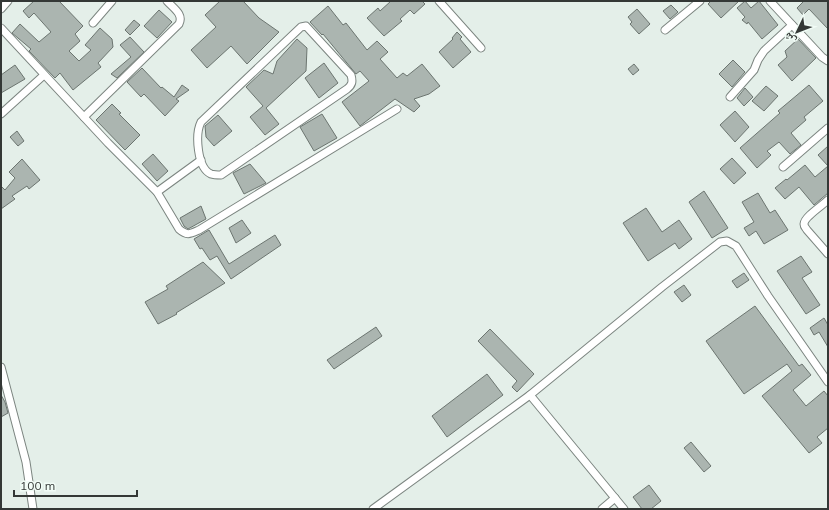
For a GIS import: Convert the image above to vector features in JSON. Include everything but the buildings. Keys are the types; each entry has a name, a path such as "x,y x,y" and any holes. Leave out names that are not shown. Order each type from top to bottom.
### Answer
{"street":[{"path":"1,9 8,1"},
{"path":"93,23 112,1"},
{"path":"84,117 179,24 181,16 167,1"},
{"path":"439,1 481,48"},
{"path":"665,30 700,1"},
{"path":"770,1 828,61"},
{"path":"730,97 754,70 764,51 792,25"},
{"path":"306,26 351,75 351,85 347,89 221,175 212,175 205,169 201,160 198,129 202,122 300,27 306,26"},
{"path":"1,28 44,75 157,192 184,233 192,233 397,109"},
{"path":"1,114 44,75"},
{"path":"783,167 828,128"},
{"path":"157,192 201,160"},
{"path":"828,200 807,218 804,222 804,226 828,254"},
{"path":"373,509 530,395 662,287 720,242 727,241 736,246 768,296 828,382"},
{"path":"1,367 26,462 33,509"},
{"path":"530,395 624,509"},
{"path":"602,509 615,498"}]}
